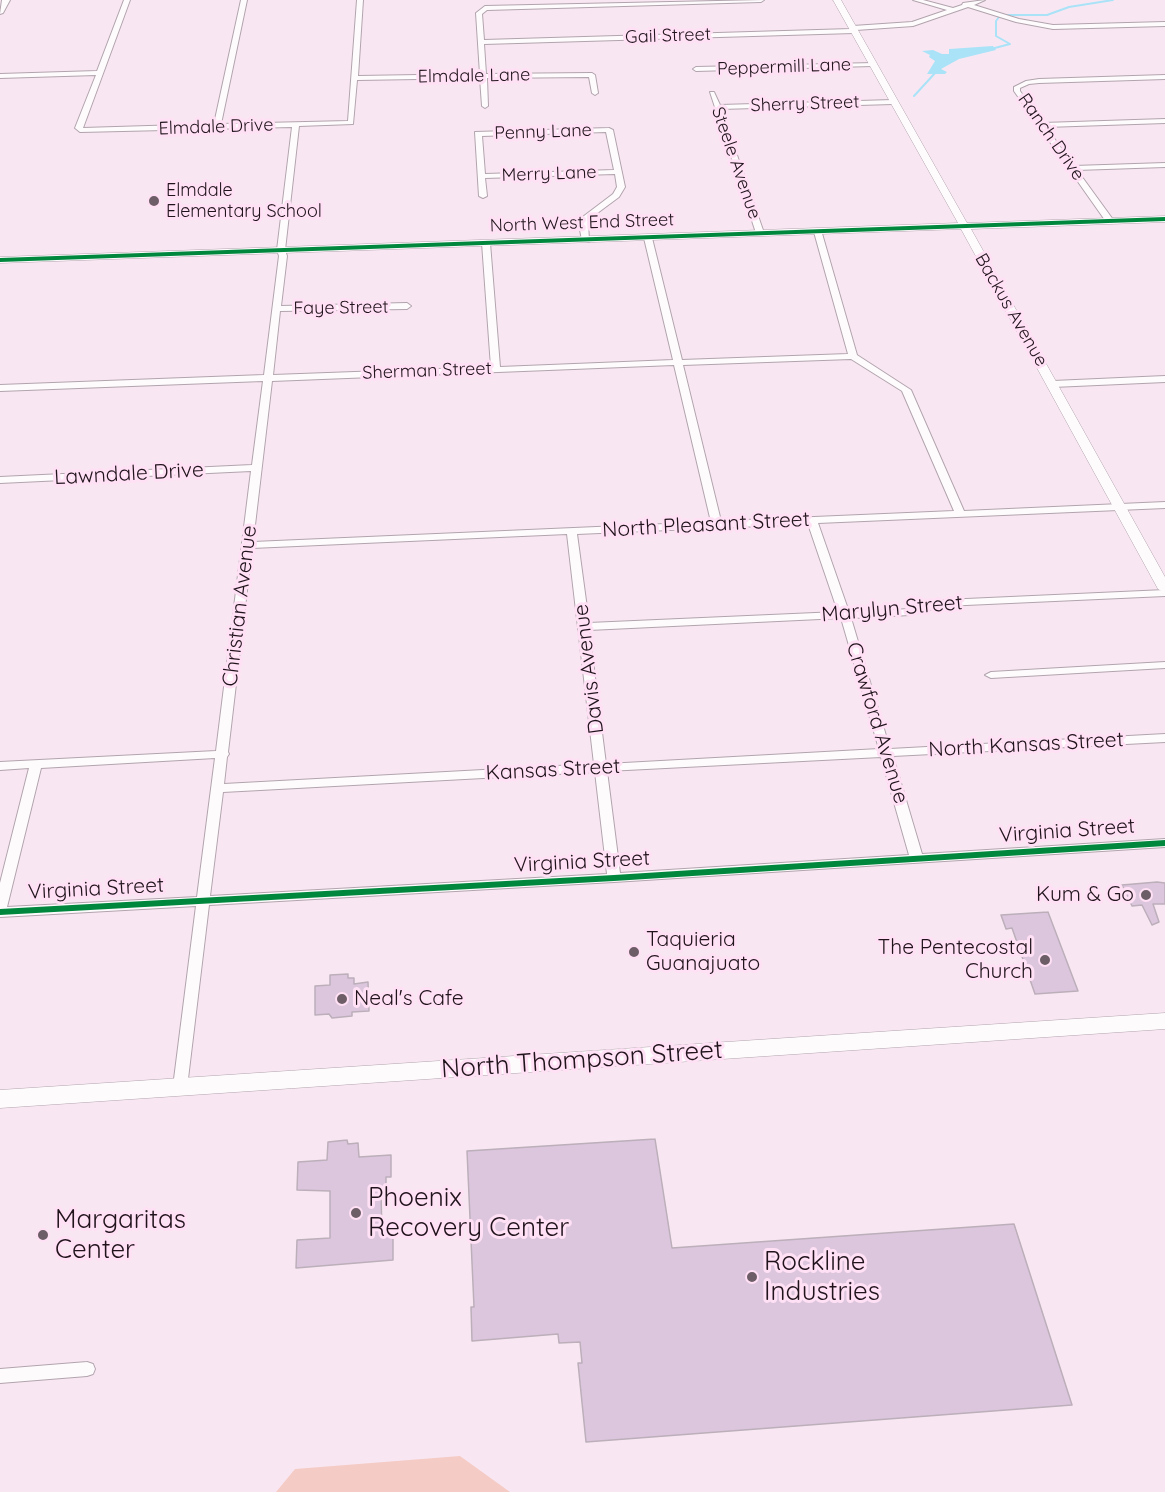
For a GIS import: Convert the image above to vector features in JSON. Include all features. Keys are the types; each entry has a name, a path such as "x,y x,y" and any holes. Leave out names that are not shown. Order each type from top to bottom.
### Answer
{"main road":[{"path":"0,11 6,0"},
{"name":"North Thompson Street","path":"0,1099 1165,1021"}],"street":[{"path":"0,76 100,73 127,0"},
{"path":"217,127 244,0"},
{"path":"356,78 360,0"},
{"path":"485,106 479,13 485,8 761,0"},
{"name":"Backus Avenue","path":"837,0 1053,384 1165,591"},
{"path":"916,0 950,9"},
{"name":"Gail Street","path":"481,42 854,29 913,24 950,9 982,0"},
{"path":"965,4 1024,23 1053,27 1165,24"},
{"name":"Peppermill Lane","path":"696,69 872,64"},
{"name":"Elmdale Drive","path":"100,73 80,130 351,123 356,78"},
{"name":"Elmdale Lane","path":"356,78 592,75 595,93"},
{"name":"Ranch Drive","path":"1110,221 1017,91 1017,87 1020,84 1039,81 1165,77"},
{"name":"Steele Avenue","path":"712,93 760,234"},
{"name":"Sherry Street","path":"717,107 893,102"},
{"path":"1041,125 1165,121"},
{"name":"Christian Avenue","path":"180,1087 219,788 283,256 281,250 296,124"},
{"name":"Penny Lane","path":"481,176 478,134 609,130 618,172"},
{"path":"1072,168 1165,165"},
{"path":"586,240 584,219 616,195 621,187 618,172"},
{"name":"Merry Lane","path":"481,176 618,172"},
{"path":"481,176 483,196"},
{"name":"North West End Street","path":"0,260 1165,219"},
{"path":"818,232 853,356 906,390 960,513"},
{"path":"648,238 717,525"},
{"path":"486,243 496,369"},
{"name":"Faye Street","path":"276,309 407,306"},
{"name":"Sherman Street","path":"0,388 853,356"},
{"path":"1053,384 1165,380"},
{"name":"Lawndale Drive","path":"0,480 257,468"},
{"name":"North Pleasant Street","path":"247,545 1165,505"},
{"name":"Crawford Avenue","path":"813,520 845,615 917,859"},
{"name":"Davis Avenue","path":"572,532 614,878"},
{"name":"Marylyn Street","path":"584,627 910,612 944,603 1165,591"},
{"path":"991,675 1165,665"},
{"name":"North Kansas Street","path":"886,753 1165,738"},
{"name":"Kansas Street","path":"219,788 886,753"},
{"path":"0,766 223,754"},
{"path":"0,911 36,764"},
{"name":"Virginia Street","path":"0,911 614,878 1165,843"},
{"path":"0,1376 87,1369"}],"shaded area":[{"path":"460,1456 510,1492 276,1492 295,1469"}],"water":[{"path":"993,46 996,50 959,59 941,69 947,72 945,74 927,74 935,61 922,51 933,50 949,54 949,49"}],"building":[{"name":"Kum & Go","path":"1165,883 1165,904 1153,904 1159,922 1152,925 1142,905 1132,906 1122,885"},
{"name":"The Pentecostal Church","path":"1048,912 1078,991 1035,994 1012,928 1006,929 1001,915"},
{"name":"Neal's Cafe","path":"348,974 348,978 354,978 354,984 368,982 369,1011 352,1012 352,1016 332,1018 329,1014 315,1015 315,986 330,985 330,975"},
{"name":"Rockline Industries","path":"655,1139 672,1248 1014,1224 1072,1405 586,1442 578,1363 582,1363 580,1342 559,1343 558,1334 472,1341 471,1307 474,1307 467,1151"},
{"name":"Phoenix Recovery Center","path":"347,1140 348,1144 358,1143 359,1157 391,1155 391,1177 386,1177 386,1192 381,1193 382,1233 393,1233 393,1260 296,1268 297,1240 330,1238 330,1191 297,1190 298,1162 327,1160 328,1142"}],"waterway":[{"path":"1006,15 1047,15 1069,7 1113,0"},
{"path":"991,49 1010,44 996,36 996,21 999,17"},
{"path":"914,96 936,72"}],"cycle path":[{"path":"0,260 1165,219"},
{"path":"0,912 614,878 1165,843"}],"place":[{"name":"Elmdale Elementary School","path":"154,201"},
{"name":"Kum & Go","path":"1146,895"},
{"name":"Taquieria Guanajuato","path":"634,952"},
{"name":"The Pentecostal Church","path":"1045,960"},
{"name":"Neal's Cafe","path":"342,999"},
{"name":"Phoenix Recovery Center","path":"356,1213"},
{"name":"Margaritas Center","path":"43,1235"},
{"name":"Rockline Industries","path":"752,1277"}]}
